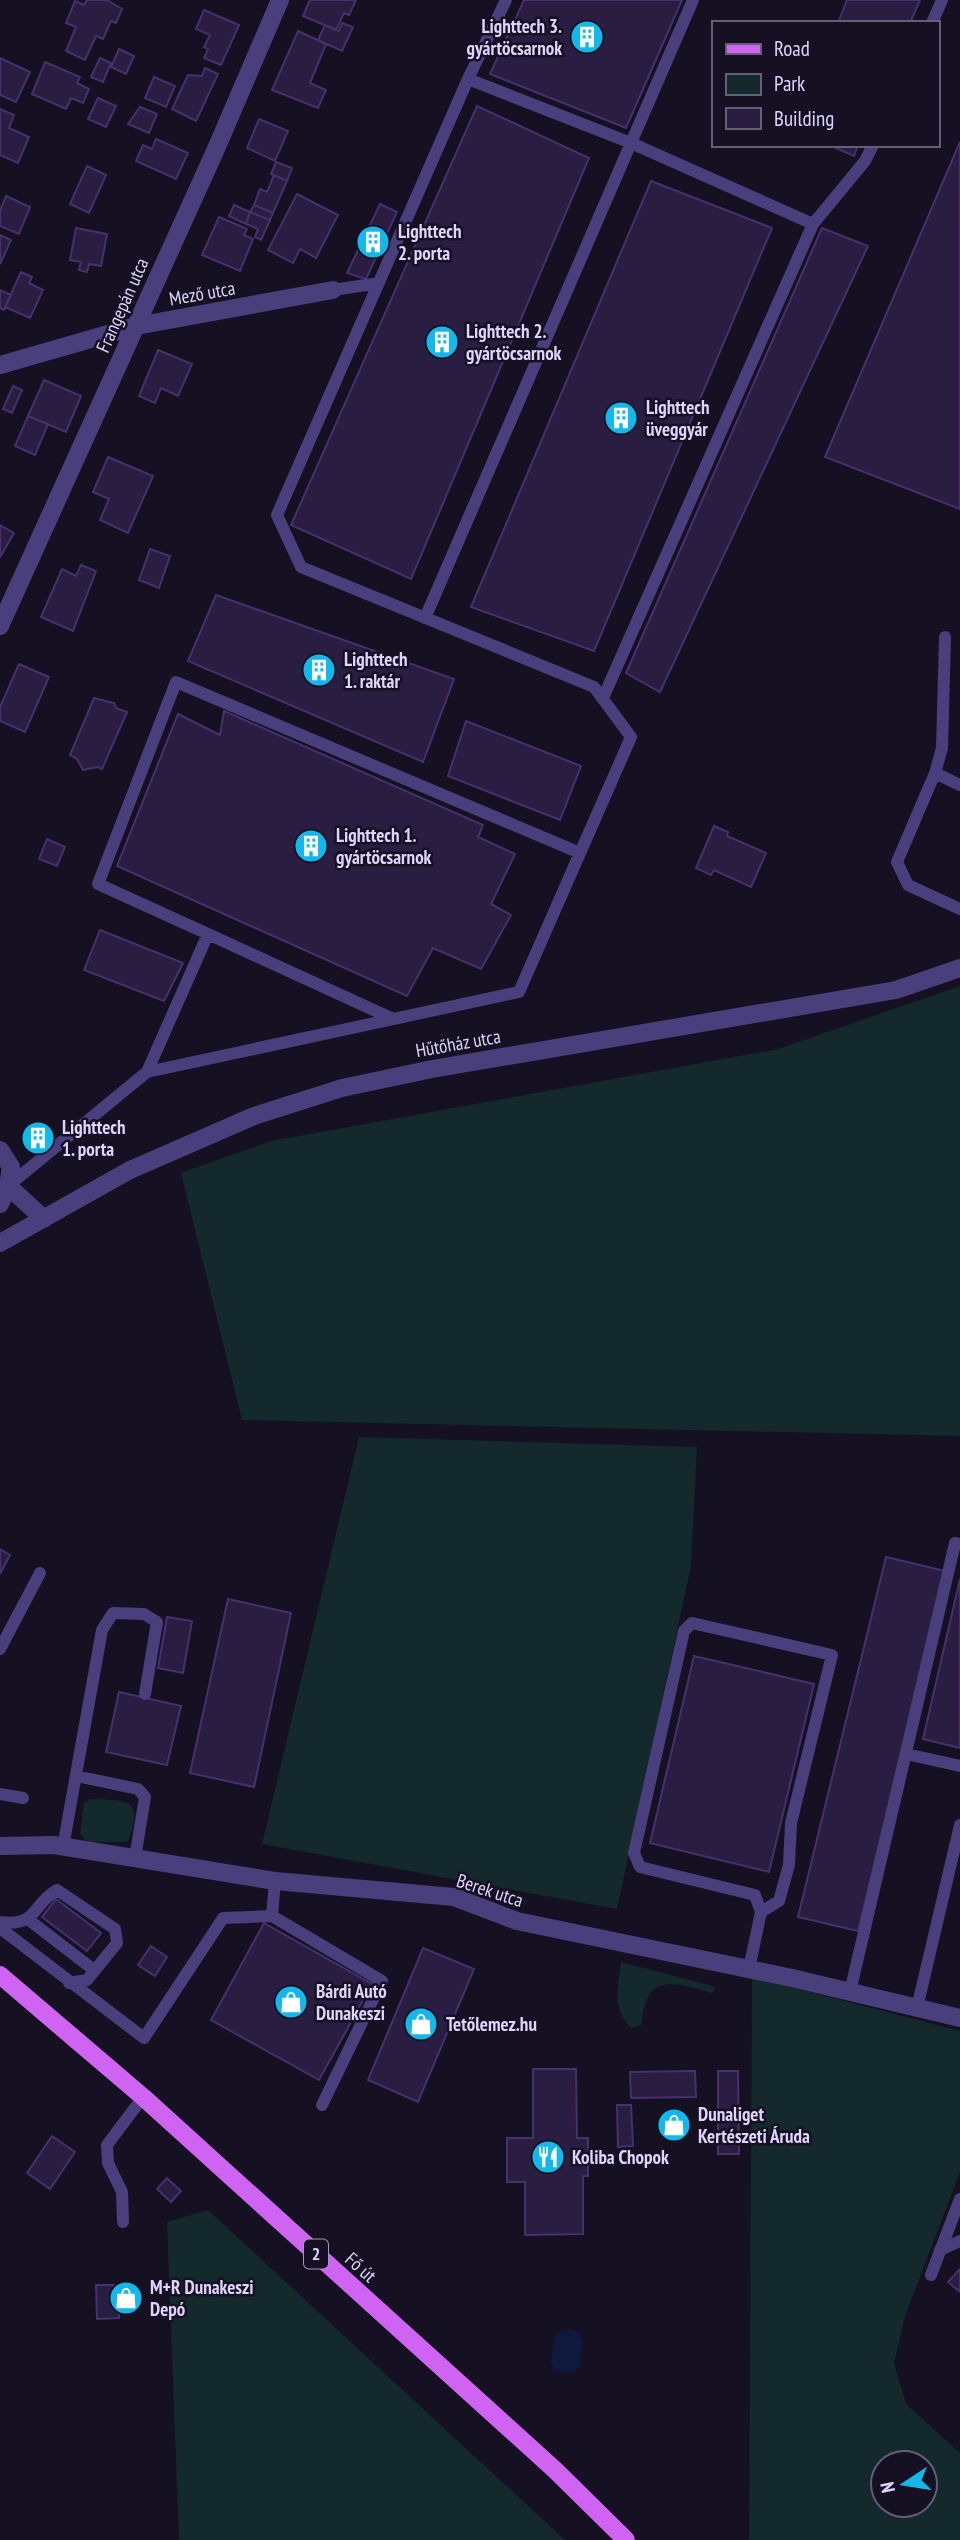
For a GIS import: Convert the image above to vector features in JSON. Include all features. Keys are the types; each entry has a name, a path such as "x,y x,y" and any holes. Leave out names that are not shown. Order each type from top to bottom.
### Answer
{"main road":[{"name":"Fő út","path":"0,1975 143,2098 555,2470 626,2540"}],"street":[{"name":"Frangepán utca","path":"0,626 280,0"},
{"name":"Mező utca","path":"0,365 136,326 333,290"},
{"name":"Hűtőház utca","path":"0,1243 130,1170 254,1116 342,1088 445,1066 896,989 957,966"},
{"path":"0,1150 11,1167 9,1186 0,1204"},
{"path":"9,1186 44,1219"},
{"name":"Berek utca","path":"0,1846 63,1847 275,1881 454,1897 517,1921 750,1969 960,2018"}],"lane":[{"path":"147,1072 519,992 631,737 594,687 301,567 277,515 468,79 506,0"},
{"path":"425,618 693,0"},
{"path":"933,21 942,0"},
{"path":"468,79 631,143 813,224"},
{"path":"603,698 813,224 865,161 872,147"},
{"path":"333,290 379,283"},
{"path":"945,637 942,748 935,773 897,862 908,885 960,909"},
{"path":"391,1018 98,884 176,682 580,853"},
{"path":"935,773 960,785"},
{"path":"9,1186 147,1072 208,934"},
{"path":"850,1992 955,1543 960,1544"},
{"path":"0,1648 40,1573"},
{"path":"63,1847 102,1630 113,1613 144,1614 157,1622 145,1693"},
{"path":"750,1969 761,1912 755,1895 640,1867 634,1853 684,1631 692,1623 832,1655 791,1823 789,1866 779,1900 761,1912"},
{"path":"906,1754 960,1766"},
{"path":"76,1776 138,1789 145,1797 135,1858"},
{"path":"0,1794 23,1798"},
{"path":"917,2008 960,1825"},
{"path":"272,1916 275,1881"},
{"path":"0,1925 29,1920 57,1890 114,1929 117,1942 88,1980 69,1983"},
{"path":"0,1925 69,1983 144,2038 223,1918 272,1916 382,1981 321,2105"},
{"path":"29,1920 94,1970"},
{"path":"123,2222 122,2192 108,2163 107,2145 143,2098"},
{"path":"931,2275 960,2199"},
{"path":"940,2250 960,2241"}],"green space":[{"path":"960,986 960,1436 242,1420 181,1173 271,1141 778,1049"},
{"path":"359,1437 697,1447 691,1566 617,1909 262,1844"},
{"path":"91,1799 116,1800 130,1805 134,1818 128,1842 87,1842 80,1834 84,1803"},
{"path":"621,1962 713,1986 715,1990 711,1993 684,1985 662,1985 654,1989 648,1997 642,2025 631,2028 618,2005"},
{"path":"752,1977 960,2031 960,2172 905,2316 894,2363 906,2404 960,2453 960,2540 749,2540"},
{"path":"208,2210 565,2540 179,2540 167,2222"}],"water":[{"path":"568,2329 579,2331 583,2342 579,2368 571,2373 554,2370 551,2363 555,2333"}],"building":[{"path":"87,0 107,0 122,9 116,23 111,21 103,39 96,36 85,60 66,51 76,27 66,23 75,1 84,5"},
{"path":"310,0 356,0 349,15 344,13 336,30 303,16"},
{"name":"Lighttech 3. gyártöcsarnok","path":"524,0 682,0 626,128 490,74"},
{"path":"847,0 920,0 911,21 839,21"},
{"path":"204,10 239,25 221,65 204,58 208,49 204,47 210,35 196,29"},
{"path":"342,23 353,27 342,51 318,40 325,25 339,31"},
{"path":"298,31 326,44 310,83 326,90 318,108 272,90"},
{"path":"119,49 134,56 126,74 111,67"},
{"path":"0,58 30,72 16,102 0,95"},
{"path":"100,58 111,63 103,82 91,77"},
{"path":"45,62 80,77 77,83 89,89 83,103 71,98 66,109 32,94"},
{"path":"205,68 218,74 196,121 172,109 188,75 202,76"},
{"path":"154,77 175,86 166,107 145,98"},
{"path":"98,98 116,106 106,127 88,119"},
{"name":"Lighttech 2. gyártöcsarnok","path":"477,106 589,158 411,579 291,525"},
{"path":"140,107 157,114 149,133 128,124"},
{"path":"0,109 14,115 9,128 29,137 18,163 0,155"},
{"path":"259,119 288,131 275,161 247,148"},
{"path":"156,139 188,153 176,179 136,161 143,145 152,149"},
{"path":"960,142 960,509 825,457"},
{"path":"834,147 857,147 854,156"},
{"path":"276,162 292,168 287,181 271,174"},
{"path":"87,166 106,175 89,213 70,204"},
{"path":"274,175 287,181 273,213 254,205 260,189 267,192"},
{"name":"Lighttech üveggyár","path":"651,181 772,228 594,651 471,607"},
{"path":"297,194 338,215 316,258 300,249 293,263 268,250"},
{"path":"6,196 30,207 19,234 0,226 0,211"},
{"name":"Lighttech 2. porta","path":"380,204 397,212 366,279 347,273"},
{"path":"234,205 250,212 246,224 229,216"},
{"path":"254,205 273,213 270,220 250,212"},
{"path":"250,212 270,220 261,240 255,237 258,229 246,224"},
{"path":"219,217 247,229 244,235 253,239 240,271 202,255"},
{"path":"76,228 107,234 101,266 89,264 87,272 79,270 81,262 70,260"},
{"path":"822,228 868,246 660,692 626,673"},
{"path":"0,235 11,240 0,264"},
{"path":"21,272 32,277 29,283 43,290 30,318 5,307"},
{"path":"0,290 11,295 4,310 0,308"},
{"path":"158,350 192,364 178,396 161,388 155,403 139,396"},
{"path":"44,380 81,396 66,432 28,416"},
{"path":"13,386 22,390 12,413 3,409"},
{"path":"28,416 48,424 35,455 15,446"},
{"path":"108,457 153,476 128,533 100,520 109,499 93,492"},
{"path":"0,525 14,533 0,557"},
{"path":"150,549 170,556 159,588 139,580"},
{"path":"81,565 96,571 73,631 41,617 62,569 76,576"},
{"name":"Lighttech 1. raktár","path":"216,595 454,679 423,762 188,661"},
{"path":"19,664 49,677 25,732 0,721 0,707"},
{"path":"94,698 114,703 116,708 127,712 102,769 97,767 83,770 77,759 70,755"},
{"name":"Lighttech 1. gyártöcsarnok","path":"224,711 483,825 478,837 515,854 491,904 511,915 481,969 433,948 407,996 117,866 178,714 220,735"},
{"path":"466,721 581,766 560,820 448,776"},
{"path":"714,826 728,832 727,836 766,853 751,887 714,870 711,875 696,868"},
{"path":"47,839 65,847 57,866 39,859"},
{"path":"100,930 183,963 164,1001 84,970"},
{"name":"Lighttech 1. porta","path":"42,1123 54,1136 35,1153 23,1140"},
{"path":"0,1549 10,1555 0,1574"},
{"path":"886,1557 945,1571 858,1931 798,1917"},
{"path":"960,1579 960,1748 923,1739"},
{"path":"228,1599 291,1613 254,1787 190,1773"},
{"path":"167,1617 192,1621 183,1673 158,1668"},
{"path":"694,1656 814,1684 769,1872 650,1843"},
{"path":"119,1692 181,1706 167,1765 106,1752"},
{"path":"56,1899 101,1933 87,1951 42,1917"},
{"name":"Bárdi Autó Dunakeszi","path":"264,1923 372,1984 319,2080 211,2020"},
{"path":"151,1946 167,1957 155,1976 138,1965"},
{"name":"Tetőlemez.hu","path":"423,1948 474,1969 418,2102 368,2080"},
{"name":"Koliba Chopok","path":"533,2069 576,2069 577,2138 588,2138 588,2176 583,2176 583,2234 525,2235 525,2182 507,2182 507,2138 533,2138"},
{"path":"695,2071 696,2097 631,2098 630,2072"},
{"path":"718,2071 738,2071 739,2154 718,2154"},
{"path":"617,2105 631,2105 633,2146 618,2147"},
{"path":"52,2136 75,2152 50,2189 27,2173"},
{"path":"167,2178 181,2191 171,2202 157,2189"},
{"path":"960,2269 960,2292 948,2282"},
{"path":"96,2285 118,2285 118,2291 134,2291 134,2308 119,2308 119,2318 97,2319"}],"place":[{"name":"Lighttech 3. gyártöcsarnok","path":"587,37"},
{"name":"Lighttech 2. porta","path":"373,242"},
{"name":"Lighttech 2. gyártöcsarnok","path":"442,342"},
{"name":"Lighttech üveggyár","path":"621,418"},
{"name":"Lighttech 1. raktár","path":"319,670"},
{"name":"Lighttech 1. gyártöcsarnok","path":"311,846"},
{"name":"Lighttech 1. porta","path":"38,1138"},
{"name":"Bárdi Autó Dunakeszi","path":"291,2002"},
{"name":"Tetőlemez.hu","path":"421,2024"},
{"name":"Dunaliget Kertészeti Áruda","path":"674,2125"},
{"name":"Koliba Chopok","path":"548,2157"},
{"name":"M+R Dunakeszi Depó","path":"126,2298"}]}
